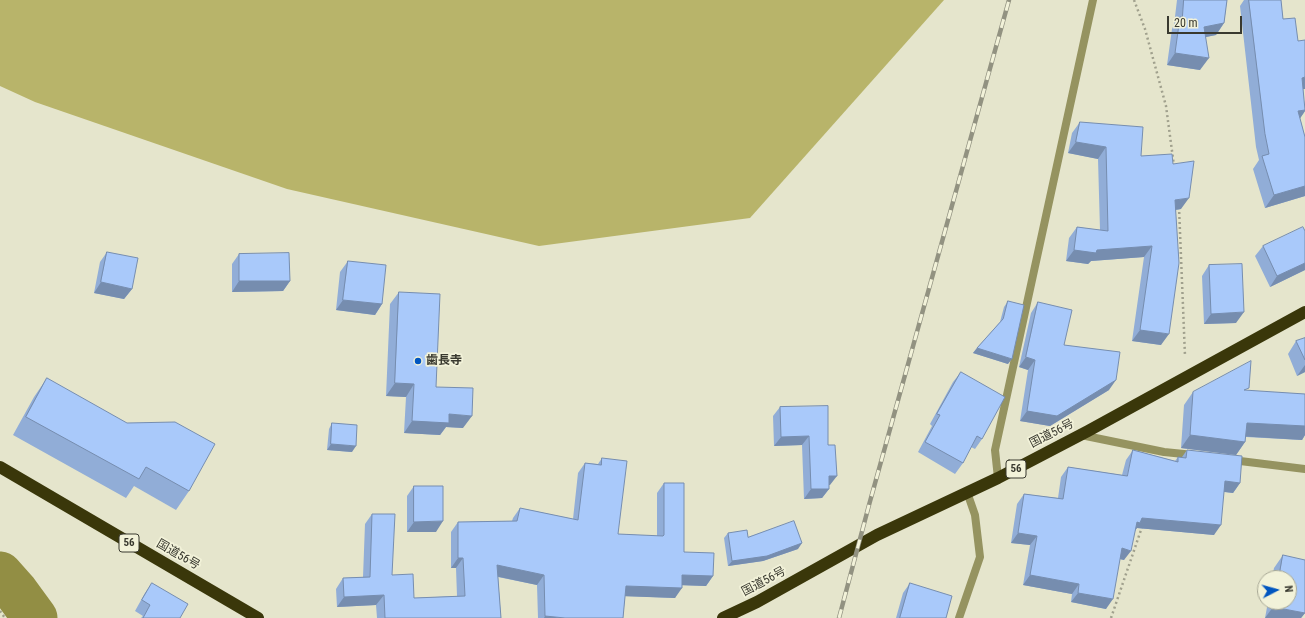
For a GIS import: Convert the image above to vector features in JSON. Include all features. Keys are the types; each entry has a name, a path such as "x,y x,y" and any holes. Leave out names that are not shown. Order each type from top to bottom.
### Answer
{"highway":[{"name":"国道56号","path":"723,618 757,602 877,535 998,478 1081,435 1305,312"},
{"name":"国道56号","path":"0,468 258,618"}],"street":[{"path":"998,478 995,450 1093,0"},
{"path":"1081,435 1164,452 1204,456"},
{"path":"1227,459 1305,469"},
{"path":"959,618 980,557 975,515 967,492"}],"path":[{"path":"1134,0 1145,29 1166,106 1174,168"},
{"path":"1178,199 1186,378"},
{"path":"1110,618 1143,523"},
{"path":"0,611 5,618"}],"shaded area":[{"path":"0,0 944,0 750,218 539,246 287,189 35,102 0,86"}],"building":[{"path":"1184,0 1227,0 1224,23 1204,27 1209,58 1175,53"},
{"path":"1249,0 1281,0 1283,19 1295,18 1298,41 1305,40 1305,77 1302,78 1305,110 1298,111 1305,137 1305,186 1274,195 1262,156 1269,154 1265,134"},
{"path":"1080,122 1143,127 1141,156 1172,154 1173,164 1194,161 1189,198 1175,200 1179,263 1169,334 1140,330 1152,246 1097,250 1096,253 1074,250 1077,227 1108,231 1106,147 1076,142"},
{"path":"1303,227 1305,231 1305,263 1277,276 1263,246"},
{"path":"107,252 138,258 132,289 101,282"},
{"path":"289,253 290,281 239,281 239,254"},
{"path":"348,261 386,265 382,304 343,300"},
{"path":"1242,264 1244,312 1211,314 1209,265"},
{"path":"399,292 440,294 436,387 473,388 472,416 449,414 449,423 412,421 414,384 395,383"},
{"path":"1008,301 1024,305 1012,359 977,348 1003,319"},
{"path":"1038,302 1072,310 1064,345 1120,352 1116,380 1057,416 1027,411 1035,360 1026,357"},
{"path":"1305,338 1305,360 1296,341"},
{"path":"1251,361 1249,388 1244,390 1305,394 1305,426 1247,423 1245,442 1190,435 1193,392"},
{"path":"961,372 1005,397 982,439 977,436 963,463 925,442 940,415 937,414"},
{"path":"47,378 127,423 175,422 215,444 189,491 146,467 139,479 26,417"},
{"path":"828,406 828,445 835,445 837,476 829,476 829,489 811,489 809,436 781,437 780,407"},
{"path":"332,423 357,425 356,446 331,444"},
{"path":"1133,450 1178,462 1178,457 1186,458 1187,450 1242,456 1240,483 1225,481 1221,525 1142,518 1140,523 1137,522 1131,551 1122,548 1113,599 1078,593 1079,584 1030,575 1037,536 1018,533 1024,494 1063,499 1068,467 1127,476"},
{"path":"602,458 627,461 618,534 663,536 664,483 684,483 684,552 714,553 713,576 682,575 682,588 626,586 623,618 565,618 545,616 544,575 497,565 501,618 385,618 384,595 344,597 343,578 370,577 372,514 395,514 392,575 413,574 414,598 465,596 463,558 458,558 458,522 517,521 520,508 578,520 585,463 601,465"},
{"path":"414,486 443,486 443,521 414,522"},
{"path":"794,521 802,543 767,556 732,561 728,533 747,530 748,537"},
{"path":"1283,555 1305,560 1305,613 1289,610 1297,610 1297,570 1280,570"},
{"path":"152,583 188,604 180,618 143,618 150,605 142,600"},
{"path":"910,583 952,596 946,618 900,618"}],"waterway":[{"path":"0,574 16,592 35,618"}],"railway":[{"path":"839,618 1009,0"}],"place":[{"name":"歯長寺","path":"418,361"}]}
